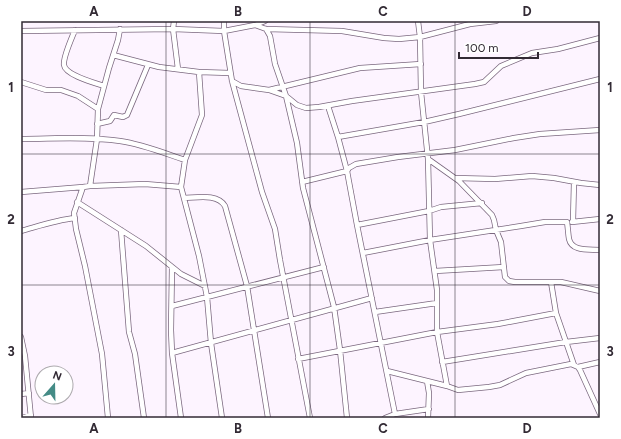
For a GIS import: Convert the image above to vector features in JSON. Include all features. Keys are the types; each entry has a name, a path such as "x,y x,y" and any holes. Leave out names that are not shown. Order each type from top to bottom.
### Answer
{"street":[{"path":"174,21 173,29 178,69"},
{"path":"224,21 230,73 262,192 275,229 310,418"},
{"path":"21,31 173,29 224,31 255,25 265,21"},
{"path":"418,21 420,37 421,92 428,153 430,240 435,271 437,332 447,386"},
{"path":"255,25 266,29 342,31 399,39 420,37 470,24 496,21"},
{"path":"90,186 97,139 98,109 120,29"},
{"path":"266,29 270,36 275,64 286,96 297,143 302,182 334,307 347,418"},
{"path":"75,30 64,62 65,69 68,72 86,80 104,86"},
{"path":"232,81 241,86 269,90 286,96 297,105 306,108 328,106 484,82 501,66 526,55 539,51 558,49 600,38"},
{"path":"113,55 148,65 170,69 230,73"},
{"path":"269,90 360,68 421,64"},
{"path":"97,124 110,121 114,115 124,117 127,115 148,65"},
{"path":"199,72 202,115 185,160 181,187 199,256 207,297 211,343 222,418"},
{"path":"338,137 424,122 600,79"},
{"path":"21,82 46,90 60,90 78,96 98,109"},
{"path":"328,106 347,171 356,225 396,414"},
{"path":"302,182 347,171 356,164 455,150 540,134 600,130"},
{"path":"21,139 97,139 132,143 185,160"},
{"path":"428,159 454,178 482,203 492,215 501,242 506,276 510,281 532,283 561,282 600,291"},
{"path":"454,178 494,179 532,176 600,185"},
{"path":"573,221 574,182"},
{"path":"21,192 90,186 144,184 181,187"},
{"path":"83,187 74,213 102,354 108,418"},
{"path":"184,198 213,198 223,202 225,206 247,286 268,418"},
{"path":"77,202 146,246 184,276 205,286"},
{"path":"356,225 429,211 441,207 482,203"},
{"path":"21,231 54,221 75,218"},
{"path":"363,253 430,240 545,222 600,219"},
{"path":"567,222 569,240 572,245 580,249 600,250"},
{"path":"120,230 129,332 135,354 144,418"},
{"path":"172,267 172,353 181,418"},
{"path":"172,306 324,267"},
{"path":"435,271 504,267"},
{"path":"551,282 556,313 566,342 576,366 598,404 600,414"},
{"path":"172,353 334,307 372,298"},
{"path":"375,312 437,304"},
{"path":"298,359 437,332 498,324 556,313"},
{"path":"21,338 31,416 22,418"},
{"path":"442,362 600,338"},
{"path":"387,371 458,390 489,388 500,385 526,373 566,364 576,366 600,362"},
{"path":"427,381 429,409 428,418"},
{"path":"21,394 28,393"},
{"path":"385,418 396,414 429,409"}]}
